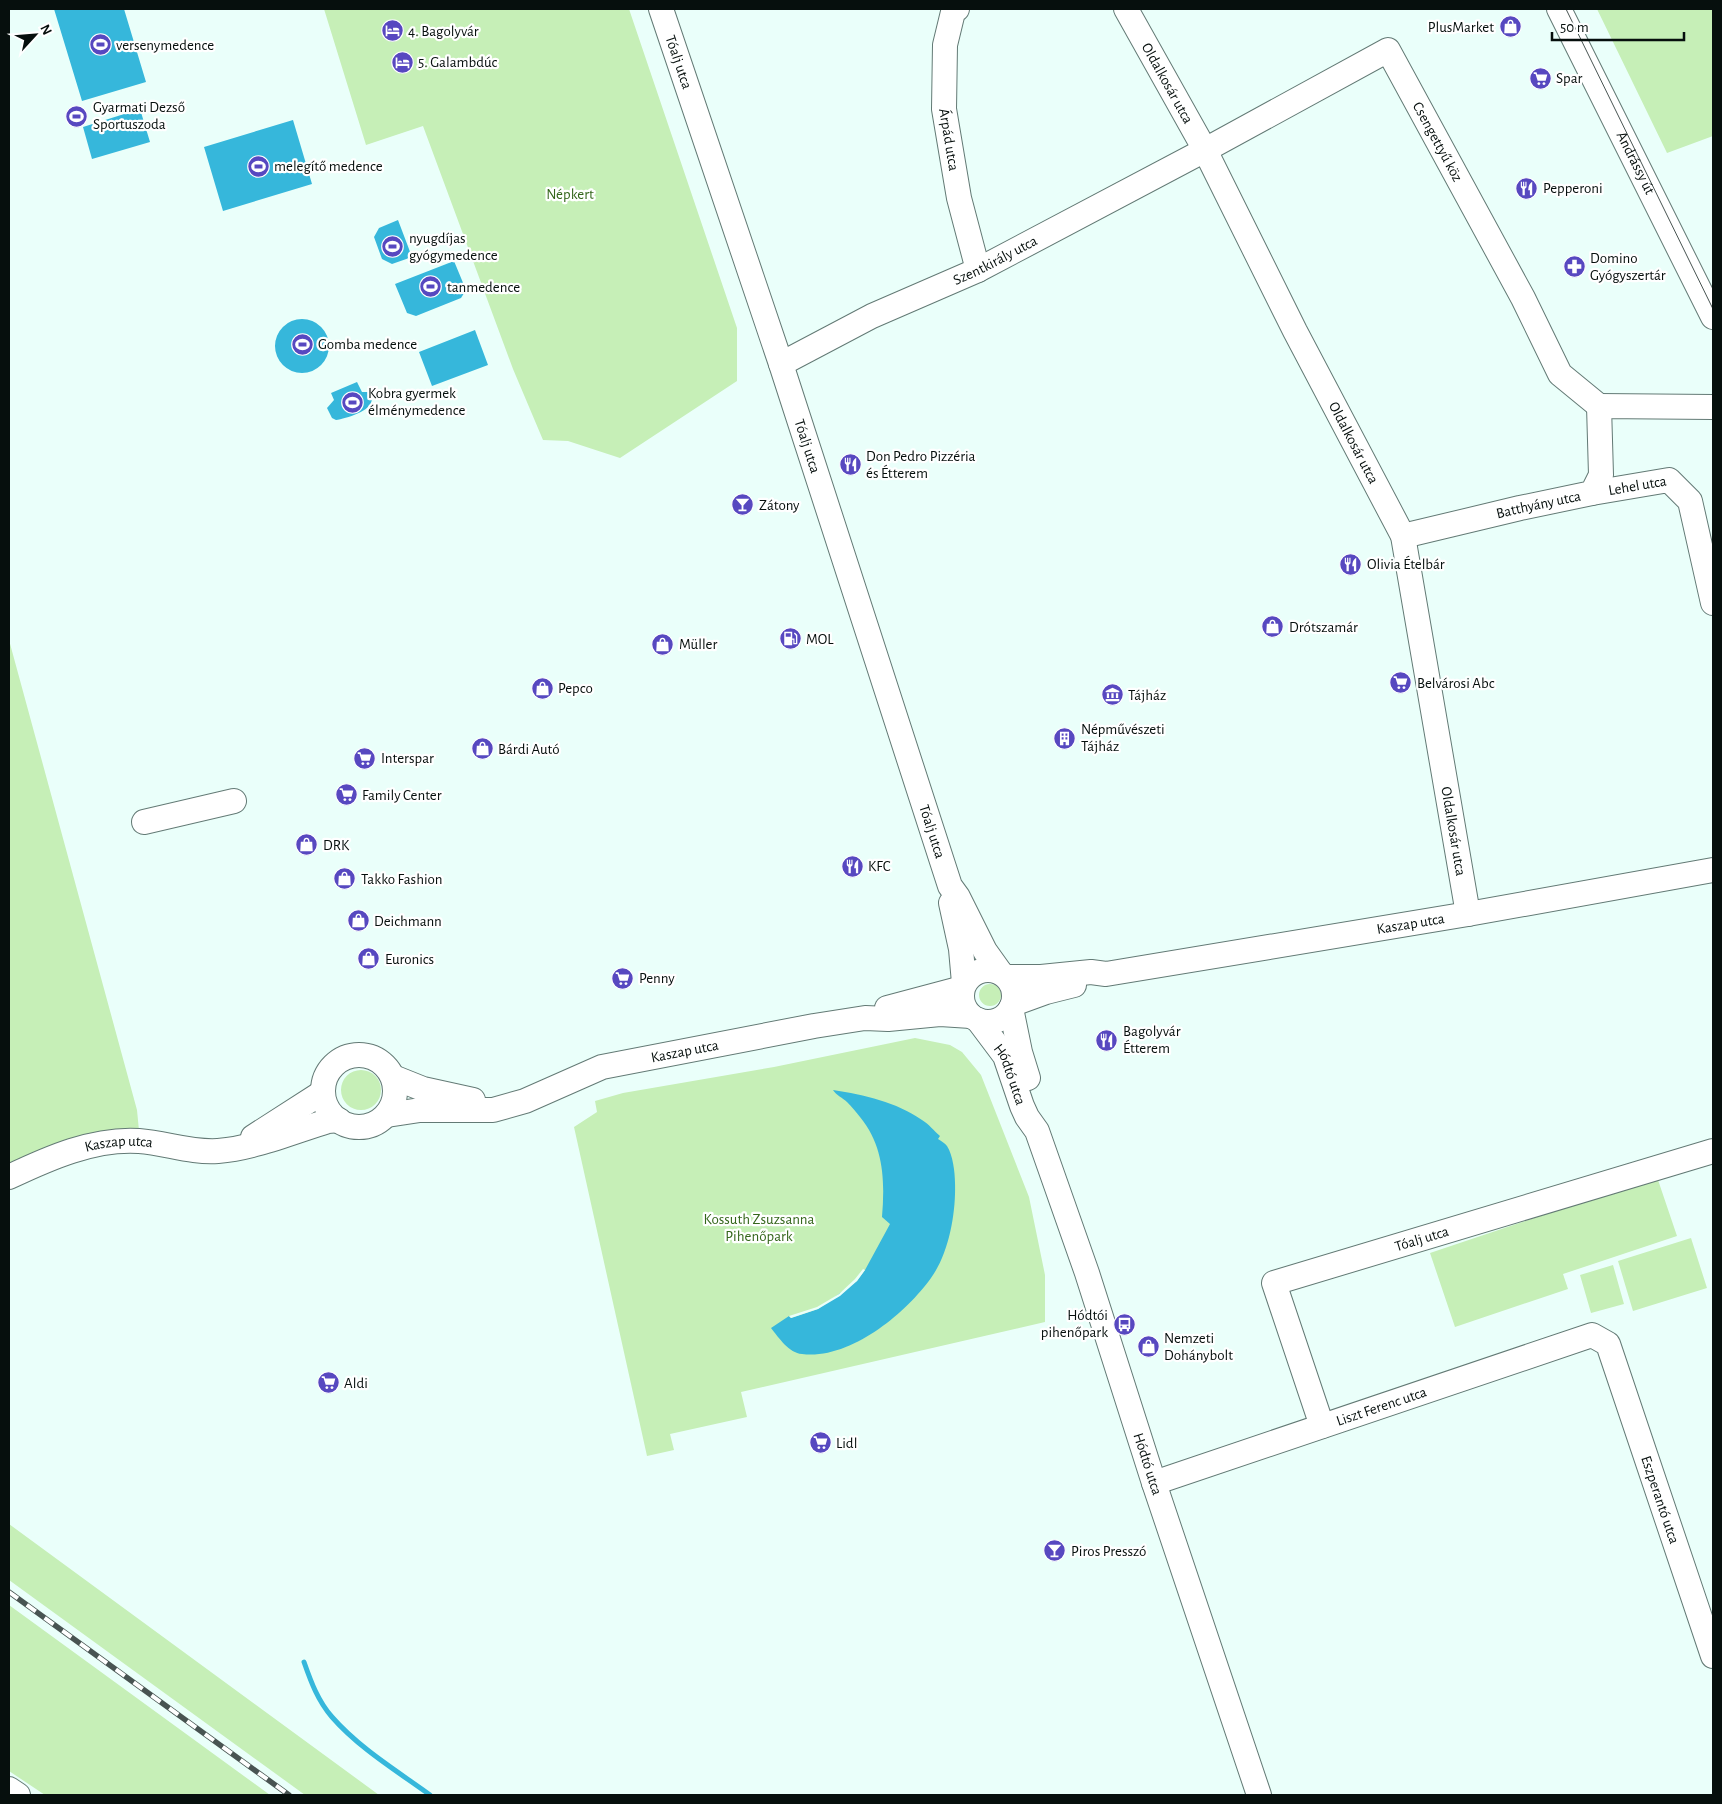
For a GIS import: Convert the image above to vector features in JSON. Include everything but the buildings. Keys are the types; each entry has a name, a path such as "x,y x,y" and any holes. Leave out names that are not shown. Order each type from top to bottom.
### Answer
{"street":[{"name":"Tóalj utca","path":"661,9 781,364 950,886 950,900 961,949 963,986"},
{"name":"Árpád utca","path":"957,9 953,12 945,45 944,109 959,198 978,270"},
{"name":"Oldalkosár utca","path":"1126,9 1205,150 1296,331 1403,536 1468,914"},
{"name":"Andrássy út","path":"1559,9 1713,317"},
{"name":"Csengettyű köz","path":"1205,150 1388,50 1523,298 1560,374 1599,406"},
{"name":"Szentkirály utca","path":"781,364 872,316 978,270 1205,150"},
{"path":"1599,406 1713,407"},
{"name":"Batthyány utca","path":"1403,536 1592,493 1601,475 1599,406"},
{"name":"Lehel utca","path":"1592,493 1669,480 1690,501 1713,603"},
{"path":"144,822 234,801"},
{"name":"Kaszap utca","path":"1003,975 1041,977 1091,972 1106,974 1468,914 1713,870"},
{"name":"Tóalj utca","path":"950,886 958,897 985,951 1003,975"},
{"path":"992,970 1003,975 1012,984 1014,992 1012,1006 1000,1019 985,1022 974,1018 962,1004 963,986 976,972 992,970"},
{"name":"Kaszap utca","path":"1012,1006 1046,992 1094,981 1106,974"},
{"name":"Kaszap utca","path":"865,1018 885,1008 963,986"},
{"name":"Hódtó utca","path":"1012,1006 1020,1052 1037,1109 1037,1131"},
{"name":"Kaszap utca","path":"387,1115 420,1110 493,1110 525,1101 602,1067 804,1028 865,1018 888,1019 940,1014 974,1018"},
{"name":"Hódtó utca","path":"974,1018 1005,1056 1022,1106 1037,1131 1047,1164 1087,1273 1154,1483 1258,1795"},
{"path":"355,1055 368,1056 386,1066 392,1077 395,1084 393,1104 387,1115 376,1123 364,1127 350,1126 338,1120 326,1105 324,1092 326,1079 332,1068 345,1058 355,1055"},
{"name":"Kaszap utca","path":"392,1077 423,1089 509,1105"},
{"name":"Kaszap utca","path":"235,1148 324,1092"},
{"name":"Kaszap utca","path":"9,1177 88,1147 114,1141 140,1141 203,1152 235,1148 328,1121 338,1120"},
{"name":"Tóalj utca","path":"1322,1426 1274,1284 1713,1151"},
{"name":"Liszt Ferenc utca","path":"1154,1483 1592,1334 1608,1344"},
{"name":"Eszperantó utca","path":"1608,1344 1713,1656"},
{"path":"9,1789 18,1795"}],"green space":[{"name":"Népkert","path":"324,9 629,9 737,328 737,381 620,458 568,441 543,440 513,369 423,126 366,145"},
{"path":"1597,9 1713,9 1713,136 1667,153"},
{"path":"9,640 137,1110 140,1141 9,1177"},
{"path":"990,984 998,987 1001,995 998,1003 990,1006 982,1003 979,995 982,987"},
{"name":"Kossuth Zsuzsanna Pihenőpark","path":"915,1038 950,1045 962,1052 981,1075 1029,1197 1045,1275 1045,1322 741,1392 747,1417 670,1434 674,1450 647,1456 574,1127 597,1112 595,1101 623,1093 774,1067"},
{"path":"365,1070 372,1073 378,1079 381,1090 380,1098 372,1107 365,1110 357,1110 350,1107 342,1098 341,1086 344,1079 353,1071"},
{"path":"1657,1177 1677,1236 1563,1274 1568,1289 1455,1327 1430,1253"},
{"path":"1691,1238 1707,1288 1633,1311 1618,1261"},
{"path":"1613,1265 1624,1304 1591,1313 1580,1275"},
{"path":"9,1524 379,1795 305,1795 9,1580"},
{"path":"9,1605 270,1795 45,1795 9,1771"}],"water":[{"name":"versenymedence","path":"54,9 124,9 146,82 82,101"},
{"path":"140,109 150,142 92,159 83,127"},
{"name":"melegítő medence","path":"293,120 312,184 223,211 204,147"},
{"name":"nyugdíjas gyógymedence","path":"398,220 412,257 392,264 382,259 374,237 379,228"},
{"name":"tanmedence","path":"454,261 466,290 461,298 416,316 407,313 395,284"},
{"name":"Gomba medence","path":"297,319 307,319 317,323 325,331 329,346 325,361 317,369 307,373 297,373 287,369 279,361 275,351 275,341 279,331 287,323"},
{"path":"475,330 488,365 432,386 419,352"},
{"name":"Kobra gyermek élménymedence","path":"357,382 362,392 368,392 371,403 362,411 348,417 336,420 332,418 327,408 334,400 331,393"},
{"path":"833,1090 857,1094 902,1108 925,1122 940,1136 938,1139 949,1150 953,1164 955,1195 953,1220 947,1245 937,1268 920,1292 907,1306 875,1332 857,1342 839,1350 820,1354 802,1354 789,1348 771,1328 789,1316 791,1318 818,1309 857,1281 890,1224 882,1217 883,1177 874,1140 868,1128 855,1111"}],"pier":[{"path":"863,1269 865,1270 857,1281 840,1296 818,1309 791,1318 789,1316 817,1307 839,1294"}],"waterway":[{"path":"304,1662 319,1698 332,1717 354,1739 379,1759 430,1795"}],"tram line":[{"path":"1566,9 1713,309"}],"railway":[{"path":"9,1592 289,1795"}],"place":[{"name":"PlusMarket","path":"1510,27"},
{"name":"4. Bagolyvár","path":"392,31"},
{"name":"versenymedence","path":"100,45"},
{"name":"5. Galambdúc","path":"402,62"},
{"name":"Spar","path":"1540,78"},
{"name":"Gyarmati Dezső Sportuszoda","path":"77,116"},
{"name":"melegítő medence","path":"258,166"},
{"name":"Pepperoni","path":"1527,188"},
{"name":"nyugdíjas gyógymedence","path":"393,247"},
{"name":"Domino Gyógyszertár","path":"1574,267"},
{"name":"tanmedence","path":"431,287"},
{"name":"Gomba medence","path":"302,344"},
{"name":"Kobra gyermek élménymedence","path":"352,402"},
{"name":"Don Pedro Pizzéria és Étterem","path":"850,465"},
{"name":"Zátony","path":"743,505"},
{"name":"Olivia Ételbár","path":"1351,564"},
{"name":"Drótszamár","path":"1273,627"},
{"name":"MOL","path":"790,639"},
{"name":"Müller","path":"663,644"},
{"name":"Belvárosi Abc","path":"1401,683"},
{"name":"Pepco","path":"542,688"},
{"name":"Tájház","path":"1112,695"},
{"name":"Népművészeti Tájház","path":"1065,738"},
{"name":"Bárdi Autó","path":"482,749"},
{"name":"Interspar","path":"365,758"},
{"name":"Family Center","path":"346,795"},
{"name":"DRK","path":"307,845"},
{"name":"KFC","path":"852,866"},
{"name":"Takko Fashion","path":"345,879"},
{"name":"Deichmann","path":"358,921"},
{"name":"Euronics","path":"369,959"},
{"name":"Penny","path":"623,978"},
{"name":"Bagolyvár Étterem","path":"1107,1040"},
{"name":"Hódtói pihenőpark","path":"1124,1324"},
{"name":"Nemzeti Dohánybolt","path":"1148,1347"},
{"name":"Aldi","path":"328,1383"},
{"name":"Lidl","path":"820,1443"},
{"name":"Piros Presszó","path":"1055,1551"}]}
